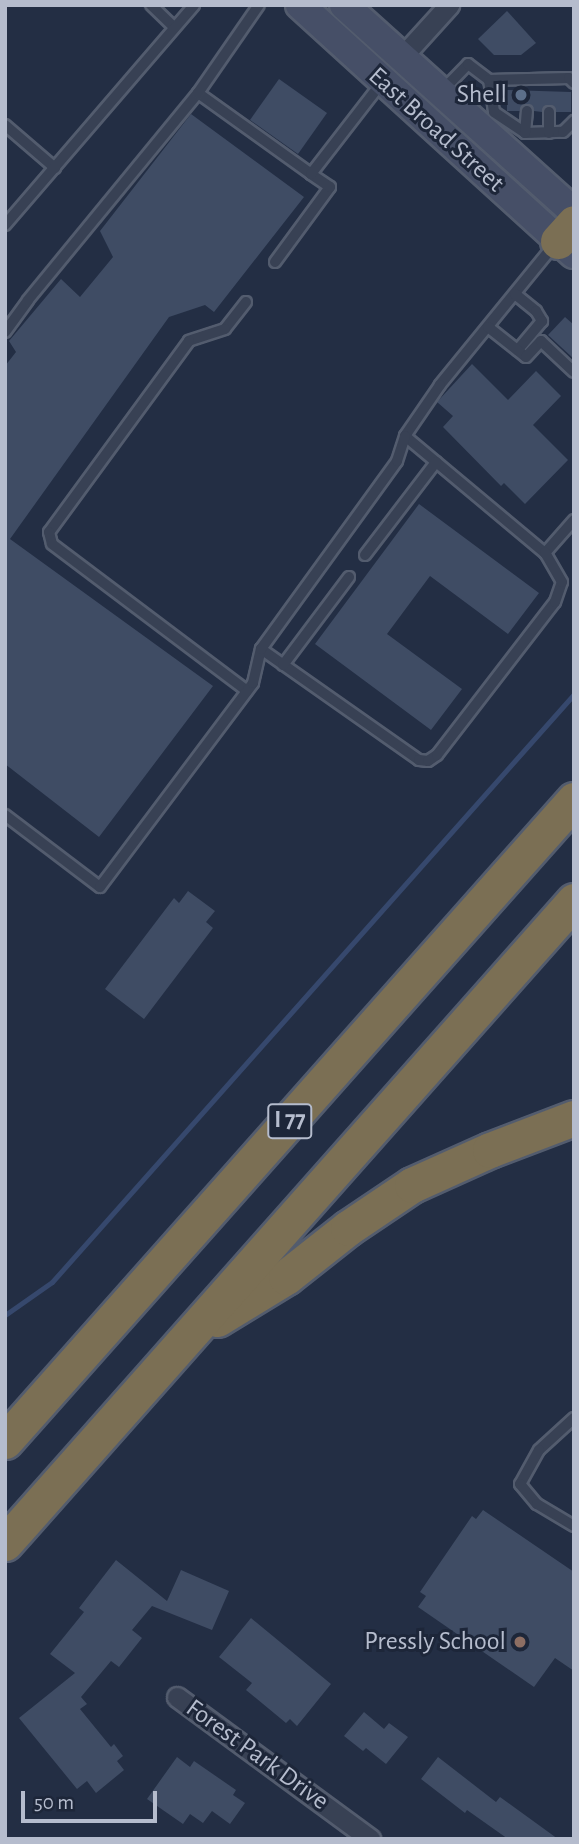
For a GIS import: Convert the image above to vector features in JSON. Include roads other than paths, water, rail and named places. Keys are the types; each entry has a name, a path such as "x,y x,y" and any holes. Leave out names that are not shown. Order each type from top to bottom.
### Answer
{"highway":[{"name":"I 77","path":"5,1441 574,800"},
{"name":"I 77","path":"5,1543 574,901"},
{"path":"187,1337 286,1277 348,1228 412,1185 490,1150 574,1118"}],"main road":[{"name":"East Broad Street","path":"300,5 383,81 570,232"},
{"name":"East Broad Street","path":"344,5 440,93 570,232"}],"street":[{"path":"401,58 449,5"},
{"name":"Forest Park Drive","path":"177,1697 370,1839"}],"lane":[{"path":"150,5 174,27"},
{"path":"5,225 194,5"},
{"path":"5,332 36,289 198,93 259,5"},
{"path":"440,93 468,64 489,80 569,78 574,83"},
{"path":"550,78 551,92"},
{"path":"528,91 529,79"},
{"path":"489,80 494,112 525,133 563,132 574,121"},
{"path":"311,174 383,81"},
{"path":"198,93 330,187 275,262"},
{"path":"525,133 527,111"},
{"path":"549,112 549,133"},
{"path":"5,125 55,168"},
{"path":"5,816 100,887 253,683 261,649 397,461 405,436 440,384 570,232"},
{"path":"515,294 536,311 542,321 517,350"},
{"path":"246,302 225,329 189,341 49,532 52,544 247,691"},
{"path":"488,327 526,358 541,341 574,372"},
{"path":"261,649 419,760 428,761 437,755 555,602 562,582 545,553 405,436"},
{"path":"365,555 436,462"},
{"path":"545,553 574,520"},
{"path":"284,665 349,577"},
{"path":"574,1418 539,1450 520,1484 537,1504 574,1526"}],"waterway":[{"path":"5,1315 52,1282 574,694"}],"place":[{"name":"Shell","path":"521,95"},
{"name":"Pressly School","path":"520,1642"}]}
